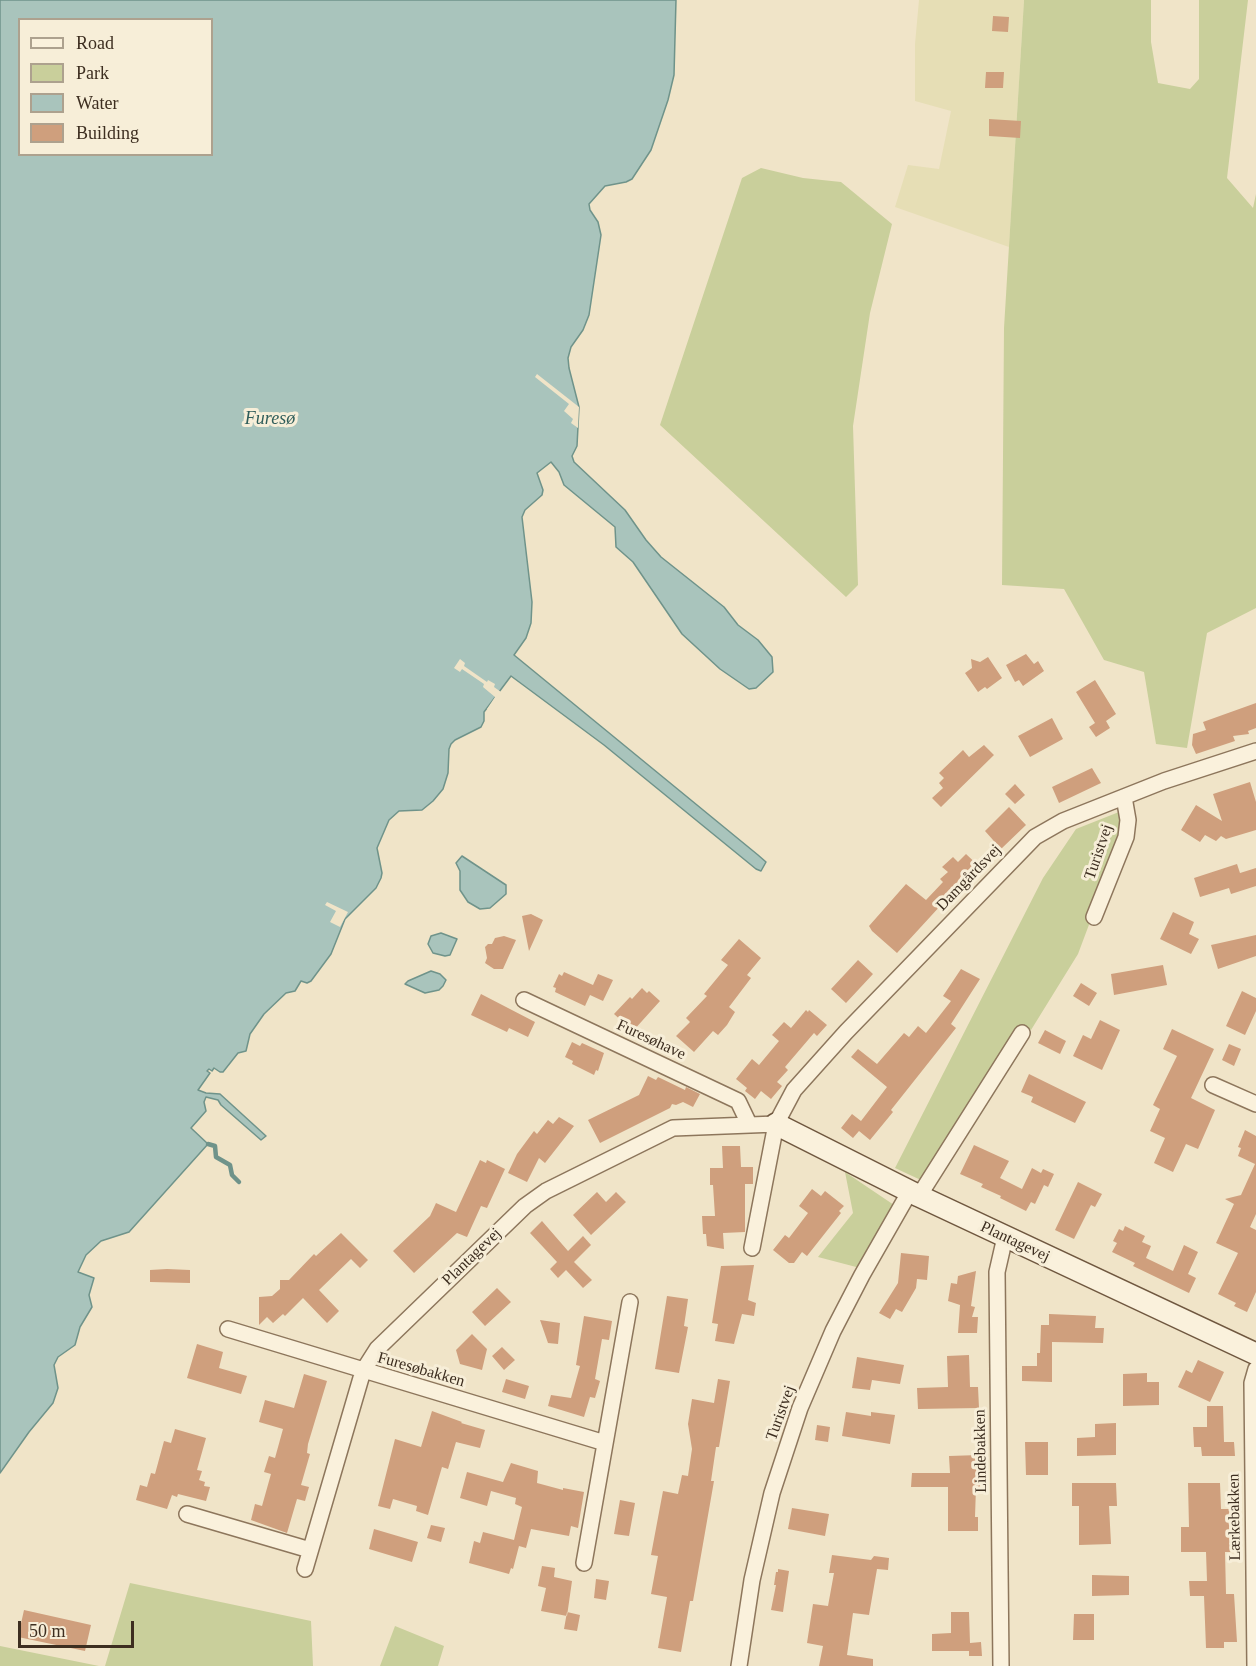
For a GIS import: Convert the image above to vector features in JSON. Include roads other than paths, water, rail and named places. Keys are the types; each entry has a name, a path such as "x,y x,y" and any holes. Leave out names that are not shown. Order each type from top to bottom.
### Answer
{"street":[{"name":"Damgårdsvej","path":"776,1124 795,1090 846,1032 1035,837 1063,821 1164,781 1256,751"},
{"name":"Turistvej","path":"1094,917 1126,837 1128,820 1124,797"},
{"name":"Furesøhave","path":"524,1000 738,1101 749,1124"},
{"name":"Turistvej","path":"739,1666 752,1580 772,1493 800,1408 838,1322 914,1194 1022,1033"},
{"path":"1213,1085 1256,1104"},
{"name":"Plantagevej","path":"305,1569 363,1371 377,1349 525,1206 546,1191 673,1128 776,1124 914,1194 1256,1354"},
{"path":"752,1248 776,1124"},
{"name":"Lindebakken","path":"1001,1666 997,1272 1005,1237"},
{"path":"584,1563 630,1302"},
{"name":"Furesøbakken","path":"228,1329 605,1443"},
{"name":"Lærkebakken","path":"1255,1666 1252,1383 1256,1369"},
{"path":"187,1514 310,1550"}],"water":[{"name":"Furesø","path":"0,0 676,0 674,75 651,150 632,179 605,186 589,204 598,222 601,235 589,315 583,330 571,347 568,358 579,407 577,446 572,456 574,462 625,510 661,557 724,607 738,625 758,640 772,657 773,672 756,688 749,689 720,669 682,634 633,562 616,547 615,527 564,485 559,472 551,462 537,473 543,490 542,495 525,510 522,517 532,602 531,623 526,638 514,655 766,862 761,871 756,869 604,745 511,676 484,712 481,727 451,744 448,773 443,789 433,801 422,810 399,811 389,820 377,848 381,878 376,888 345,919 331,954 311,981 307,983 301,981 295,991 286,993 264,1014 250,1034 246,1051 238,1053 223,1072 214,1068 212,1071 209,1069 207,1071 210,1073 198,1090 220,1094 266,1136 261,1140 218,1100 206,1097 204,1102 206,1111 191,1128 208,1144 129,1232 101,1241 86,1255 78,1272 94,1278 89,1295 92,1307 80,1327 75,1345 58,1357 54,1365 58,1388 53,1403 0,1473"},
{"path":"462,856 506,885 506,894 490,908 480,909 468,902 460,890 460,871 456,863"},
{"path":"441,933 457,939 450,955 433,953 428,944 431,936"},
{"path":"431,971 440,974 446,980 439,990 425,993 405,984 408,981"}],"waterway":[{"path":"208,1144 215,1146 216,1157 230,1165 232,1175 239,1182"}]}
